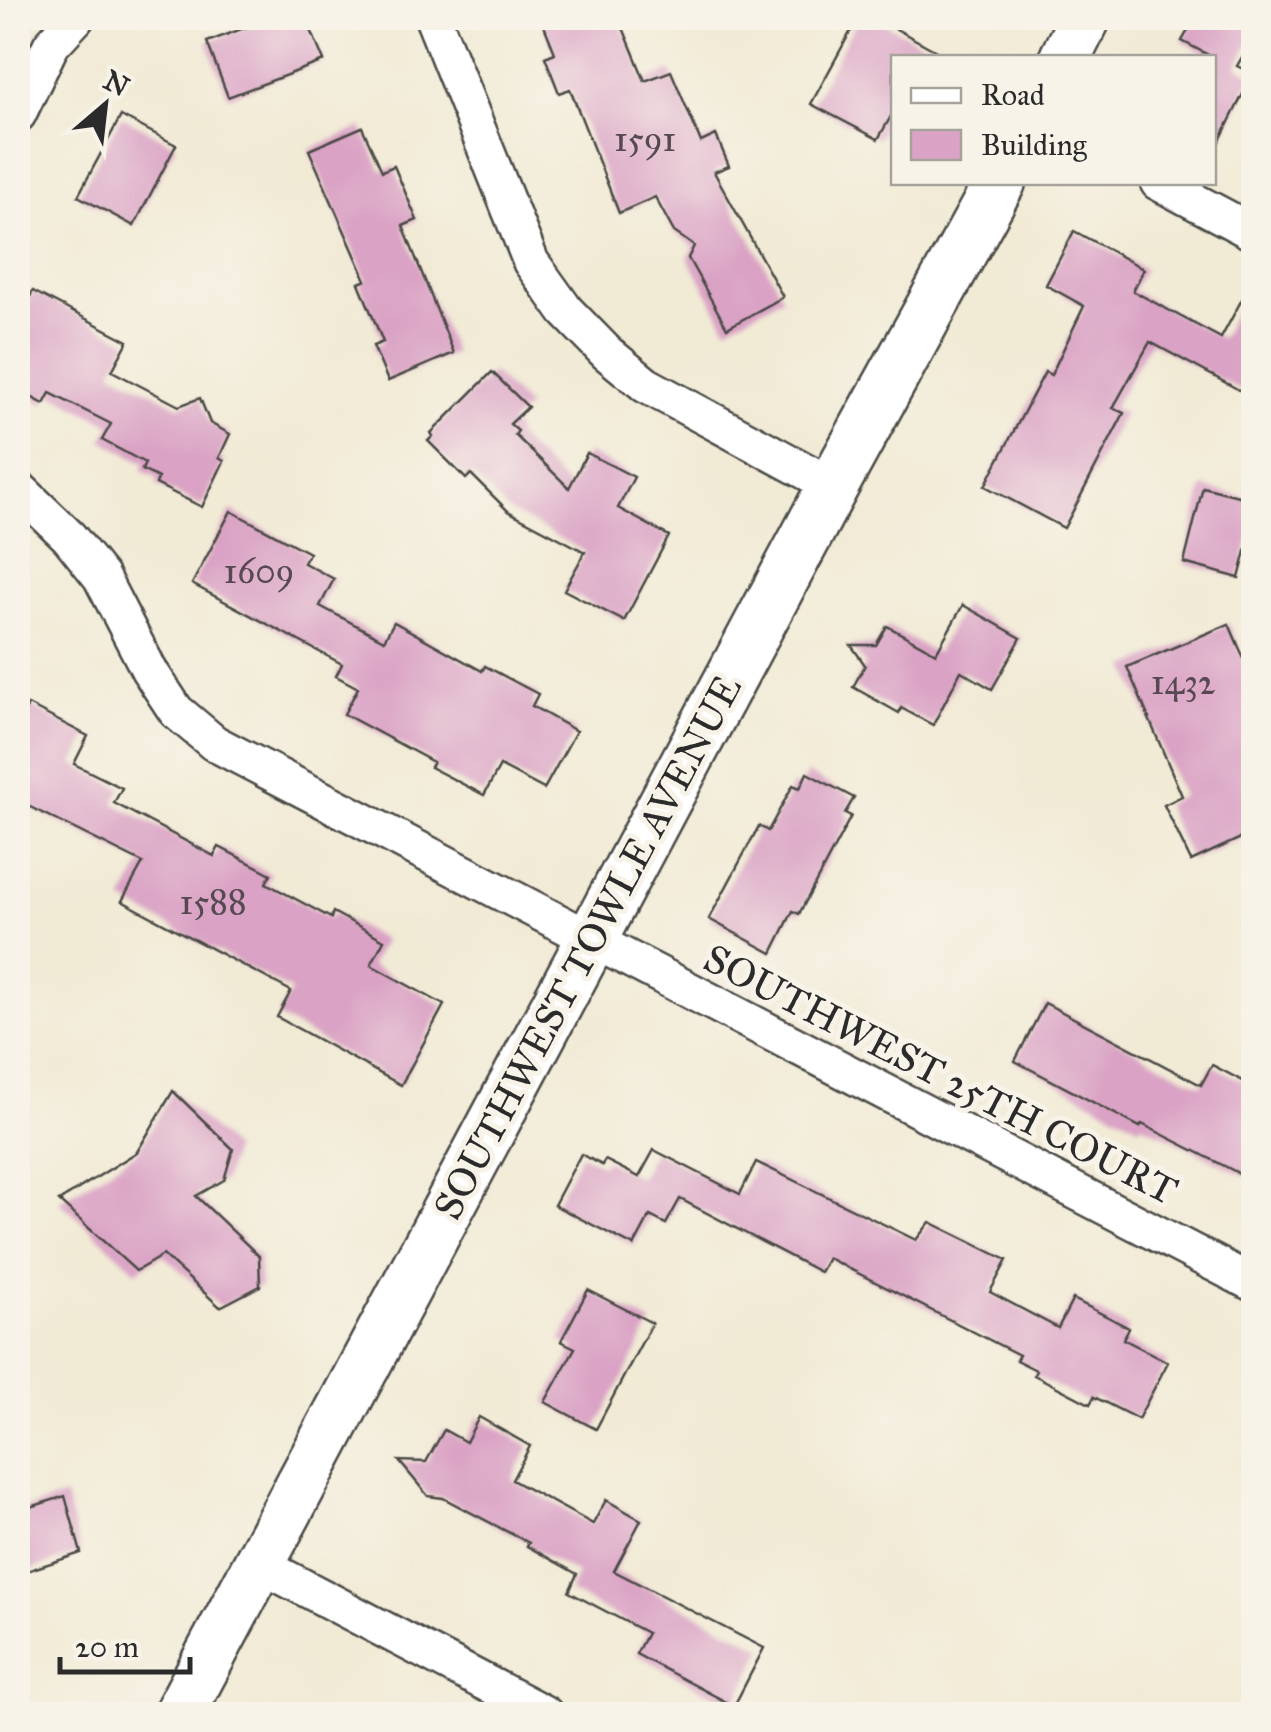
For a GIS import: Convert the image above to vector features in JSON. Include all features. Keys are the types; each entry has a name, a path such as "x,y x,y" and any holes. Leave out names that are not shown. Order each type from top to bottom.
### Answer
{"main road":[{"path":"1066,55 1085,18"},
{"name":"SOUTHWEST TOWLE AVENUE","path":"180,1714 832,486 998,185"}],"street":[{"path":"18,114 51,46 76,18"},
{"path":"434,18 531,262 566,311 646,386 832,486"},
{"path":"1164,185 1254,232"},
{"name":"SOUTHWEST 25TH COURT","path":"18,488 69,537 90,564 176,710 214,743 1254,1284"},
{"path":"259,1564 544,1714"}],"building":[{"path":"271,18 306,18 324,61 228,97 207,42"},
{"path":"541,18 619,18 645,81 671,71 701,142 716,135 729,166 714,172 783,297 727,328 688,258 694,246 674,232 655,197 619,213 570,89 559,93 545,57 555,53"},
{"path":"858,18 876,18 944,55 891,55 891,116 878,139 811,104"},
{"path":"1195,18 1254,18 1254,36 1237,66 1253,74 1216,148 1216,55 1182,41"},
{"path":"121,116 176,145 134,226 78,196"},
{"path":"362,127 382,171 394,166 417,220 403,226 454,353 388,381 373,346 383,342 359,283 366,280 309,150"},
{"path":"1074,231 1144,269 1133,291 1221,338 1254,277 1254,398 1150,342 1113,408 1124,413 1064,528 985,486 1045,372 1051,375 1084,306 1046,285"},
{"path":"33,291 128,341 112,371 179,406 200,398 210,423 230,434 219,458 224,461 202,507 156,484 158,478 142,470 145,463 102,440 111,424 50,393 44,404 18,390 18,319"},
{"path":"492,372 528,407 510,424 518,431 515,435 569,488 587,453 634,477 618,508 669,536 624,621 564,590 585,552 508,511 471,474 466,479 428,441 431,433"},
{"path":"1203,487 1254,500 1254,521 1239,578 1184,563"},
{"path":"231,511 309,553 304,563 334,579 320,606 384,640 394,622 482,671 485,666 538,694 532,706 576,731 544,789 500,766 484,795 430,767 433,762 344,714 358,688 336,676 342,664 192,584"},
{"path":"963,605 1021,638 992,689 961,671 933,725 901,708 899,713 853,687 865,665 851,645 876,645 887,626 936,653"},
{"path":"1229,624 1254,682 1254,832 1191,861 1164,805 1182,796 1127,667"},
{"path":"28,705 88,736 74,764 122,788 114,803 214,856 219,847 271,874 266,883 331,918 333,912 384,940 371,965 444,1005 401,1085 277,1017 291,991 122,901 143,863 18,801 18,726"},
{"path":"807,773 854,798 845,813 851,816 799,914 793,911 772,953 709,919 759,826 768,831 793,785 800,788"},
{"path":"1045,1003 1201,1085 1212,1065 1254,1087 1254,1181 1015,1061"},
{"path":"173,1091 233,1149 224,1180 196,1196 259,1256 260,1286 220,1307 163,1255 136,1271 59,1201 137,1152"},
{"path":"654,1150 740,1194 756,1162 916,1240 930,1222 1007,1260 990,1292 1058,1328 1073,1299 1129,1328 1123,1339 1168,1362 1138,1419 1094,1397 1090,1404 1034,1375 1036,1370 1016,1360 1019,1355 828,1258 820,1272 680,1199 666,1224 650,1216 634,1246 554,1205 581,1154 602,1165 605,1160 639,1177"},
{"path":"588,1290 652,1323 596,1429 545,1402 575,1348 561,1341"},
{"path":"479,1417 530,1446 512,1480 593,1524 606,1500 641,1520 614,1571 764,1648 734,1706 636,1654 647,1633 569,1592 577,1574 527,1546 529,1543 443,1498 428,1496 399,1461 426,1462 444,1430 466,1442"},
{"path":"65,1496 81,1553 18,1574 18,1511"}]}
